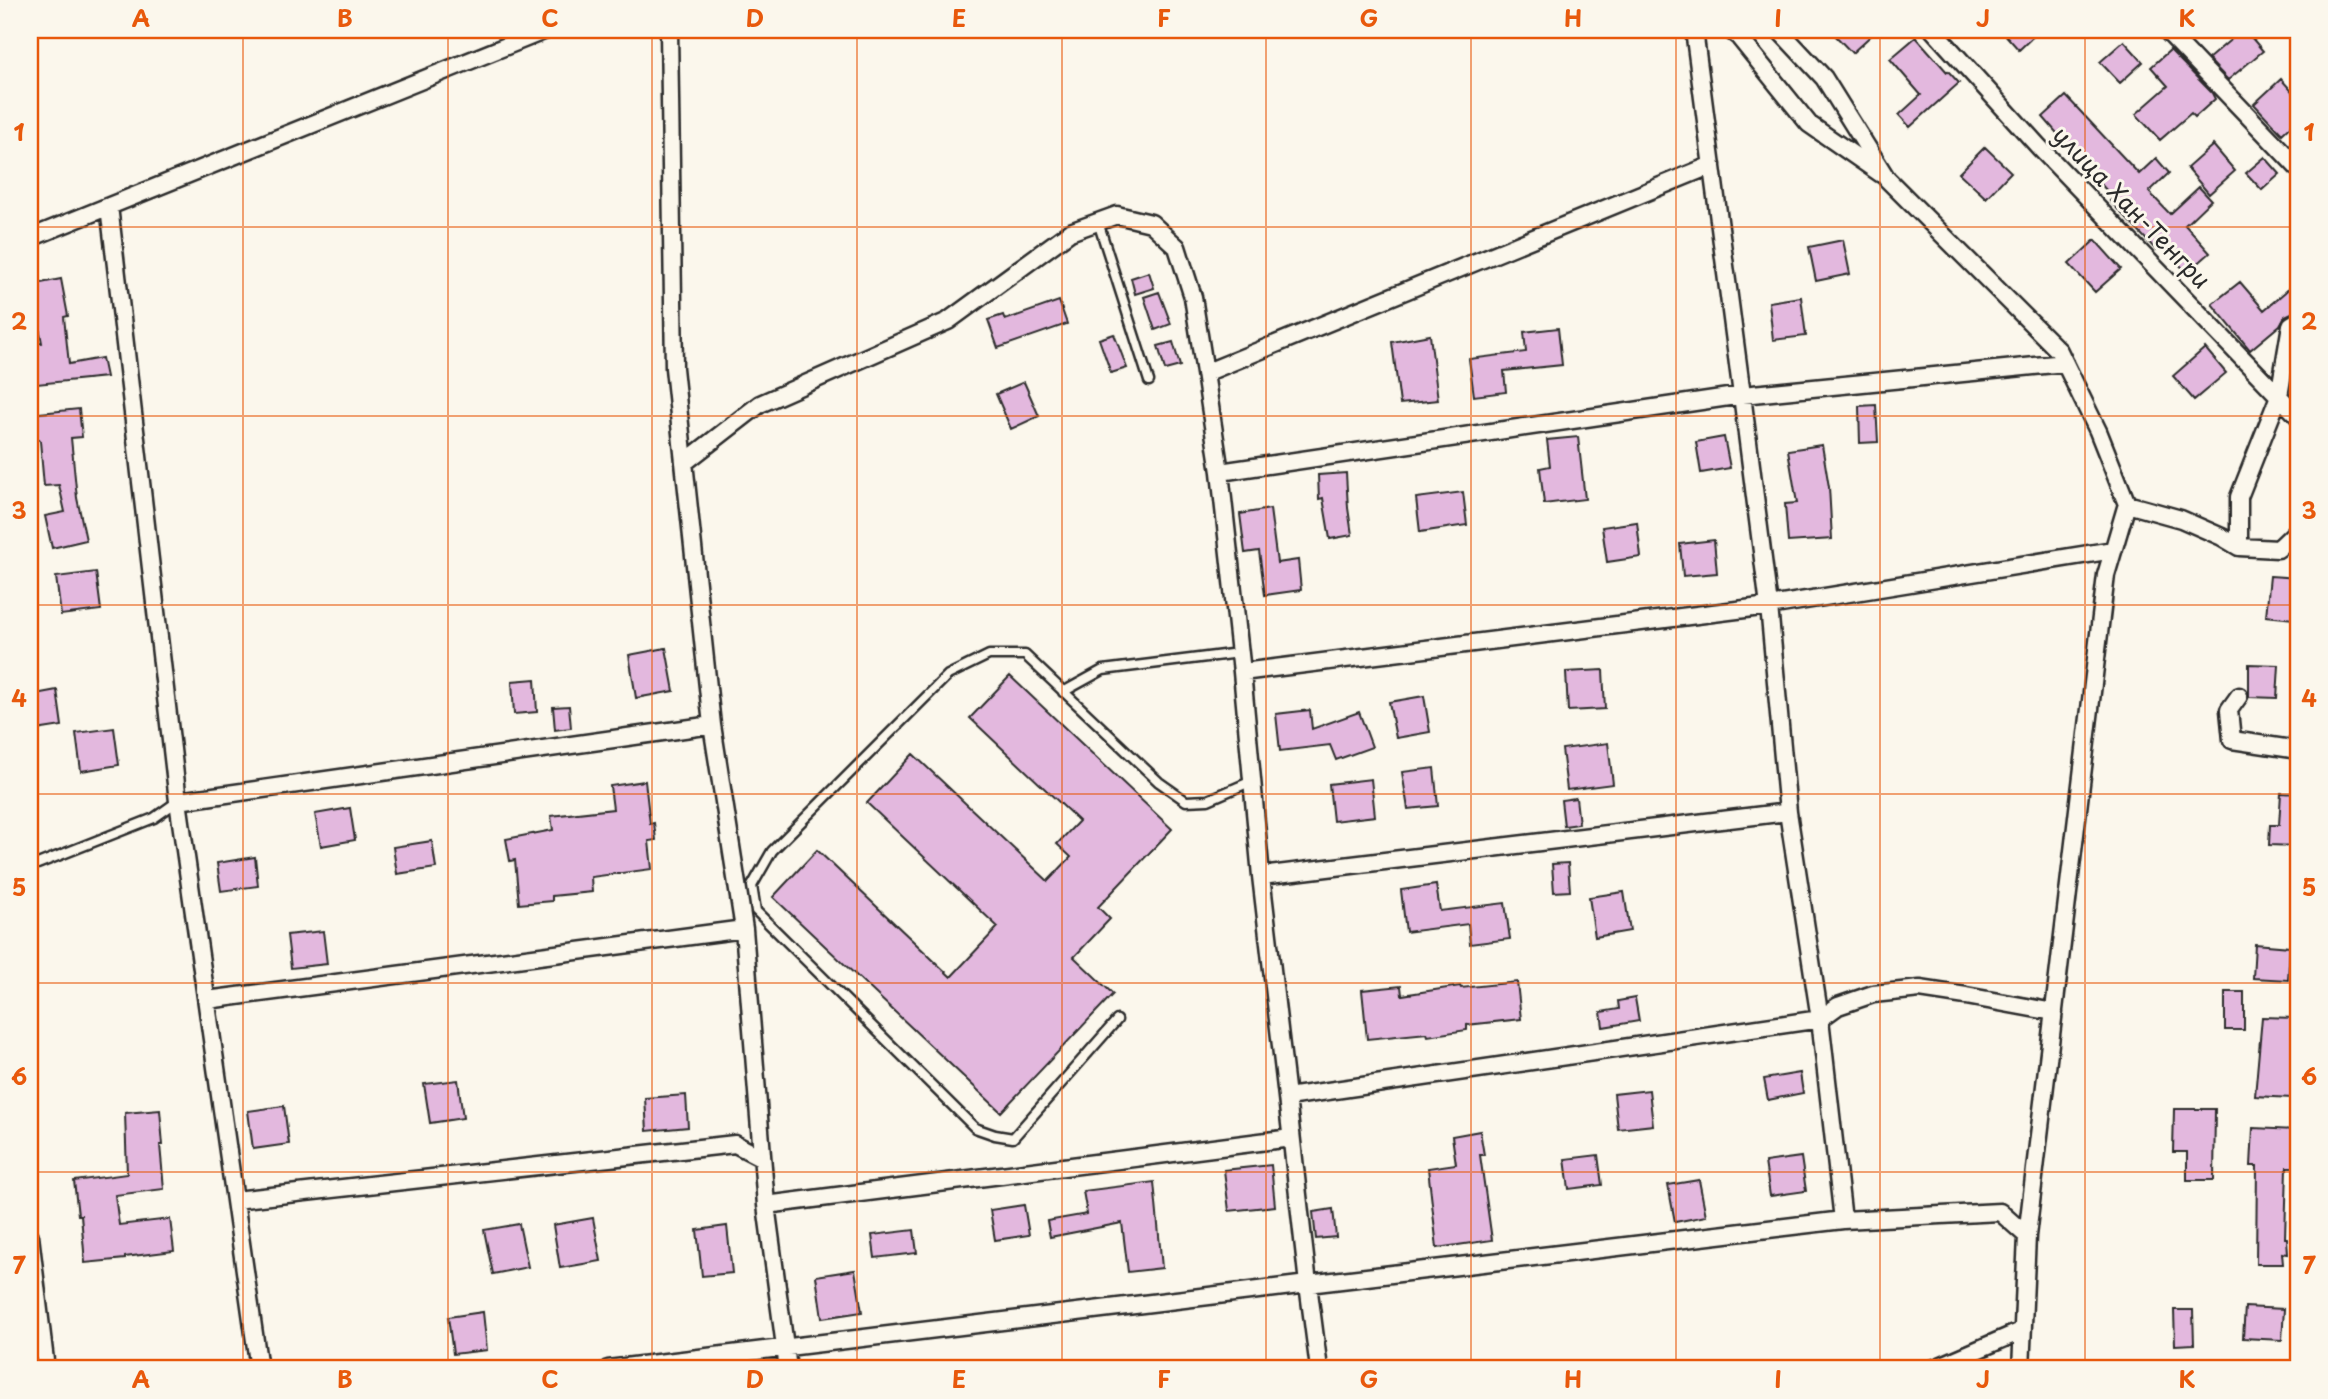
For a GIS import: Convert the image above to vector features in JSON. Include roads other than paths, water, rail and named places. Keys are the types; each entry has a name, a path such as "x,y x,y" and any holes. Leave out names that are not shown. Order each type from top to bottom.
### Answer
{"street":[{"path":"30,238 546,30"},
{"path":"669,30 674,368 712,725 744,929 766,1205 788,1369"},
{"path":"1694,30 1769,606 1788,812 1820,1019 1843,1220"},
{"path":"1730,30 1738,36 1809,124 1887,179 2059,351 2098,431 2127,504 2106,575 2027,1236 2021,1369"},
{"path":"1779,30 1824,78 1887,179"},
{"name":"улица Хан-Тенгри","path":"1933,30 2039,147 2298,416"},
{"path":"2166,30 2298,168"},
{"path":"1205,373 1712,165"},
{"path":"109,206 178,801 259,1369"},
{"path":"684,463 760,404 948,321 1070,232 1117,215 1151,223 1177,247 1193,297 1220,472 1261,876 1319,1369"},
{"path":"2239,547 2239,497 2279,396 2291,325 2298,321"},
{"path":"1220,472 1742,395 2065,363"},
{"path":"2127,504 2181,519 2239,547 2298,551"},
{"path":"2278,548 2298,530"},
{"path":"1242,672 1769,606 2113,550"},
{"path":"2239,696 2229,710 2232,740 2298,750"},
{"path":"178,801 712,725"},
{"path":"1261,876 1788,812"},
{"path":"207,1000 744,929"},
{"path":"1287,1097 1820,1019 1838,1006 1873,994 1920,989 2054,1012"},
{"path":"766,1205 1291,1138"},
{"path":"235,1200 735,1144 762,1158"},
{"path":"608,1369 1843,1220 2000,1212 2027,1236"},
{"path":"30,1236 46,1369"},
{"path":"1933,1369 2021,1331"}],"lane":[{"path":"1098,222 1149,381"},
{"path":"1063,692 1103,670 1239,653"},
{"path":"1116,1020 1013,1138 975,1128 756,911 752,886 772,851 948,675 989,655 1025,655 1159,782 1186,801 1208,800 1252,781"},
{"path":"30,867 154,818 178,801"}]}
